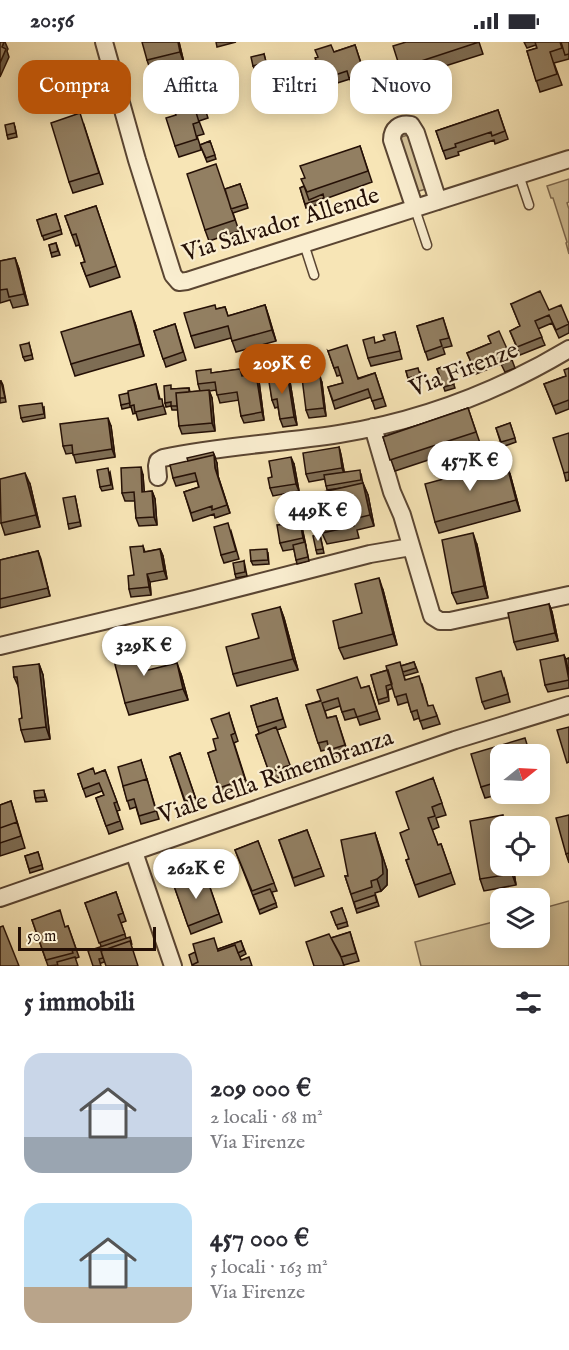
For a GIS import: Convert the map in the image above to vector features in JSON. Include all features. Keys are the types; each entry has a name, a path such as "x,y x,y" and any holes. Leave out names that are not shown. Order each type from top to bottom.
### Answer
{"street":[{"name":"Via Salvador Allende","path":"104,42 173,276 179,282 569,159"},
{"path":"415,208 392,140 392,132 406,124 411,125 416,133 438,201"},
{"name":"Via Firenze","path":"158,477 158,461 163,458 372,428 402,419 501,386 569,349"},
{"path":"372,428 392,492 402,515 432,616 440,621 450,621 569,595"},
{"path":"0,646 370,554 411,547"},
{"name":"Viale della Rimembranza","path":"0,898 456,740 569,705"},
{"path":"134,852 173,966"}],"lane":[{"path":"519,175 529,205"},
{"path":"415,208 427,245"},
{"path":"304,244 314,275"}],"shaded area":[{"path":"411,134 429,188 416,192 398,138"},
{"path":"569,179 569,202 567,203 569,254 553,198 547,186"},
{"path":"569,901 569,966 421,966 415,942 490,923 490,948 550,948 550,906"}],"building":[{"path":"0,42 4,42 2,47 6,49 0,63"},
{"path":"142,42 178,42 180,52 147,60"},
{"path":"406,42 479,42 424,60 397,60 393,46"},
{"path":"535,42 560,42 562,48 550,52 557,74 536,81 527,51 537,48"},
{"path":"561,42 569,42 569,54 565,55"},
{"path":"331,45 334,52 355,45 360,60 350,60 349,78 347,71 338,74 338,60 316,60 315,58 318,57 315,50"},
{"path":"264,54 266,60 252,60 251,57"},
{"path":"498,110 505,131 492,136 491,132 455,144 456,147 443,151 436,131"},
{"path":"80,114 99,173 69,182 51,123"},
{"path":"197,114 199,122 193,124 197,139 175,146 166,118"},
{"path":"14,123 16,133 7,135 5,125"},
{"path":"210,141 215,155 206,158 200,145"},
{"path":"360,146 368,171 307,192 301,179 305,178 300,166"},
{"path":"216,164 235,220 205,230 187,174"},
{"path":"240,184 247,204 231,209 225,189"},
{"path":"304,186 309,200 323,194 324,198 305,204 300,188"},
{"path":"96,206 116,266 86,276 81,263 85,262 76,234 72,235 65,216"},
{"path":"56,214 61,230 42,236 37,220"},
{"path":"56,243 58,251 51,253 49,245"},
{"path":"15,258 24,294 9,297 7,289 0,290 0,261"},
{"path":"540,291 549,310 561,305 569,324 556,330 549,315 535,321 542,337 517,347 510,331 520,326 511,304"},
{"path":"215,305 216,309 225,307 228,316 265,305 272,330 232,341 228,326 191,336 184,313"},
{"path":"131,311 140,344 71,364 61,332"},
{"path":"443,318 449,338 440,340 442,346 425,352 417,326"},
{"path":"175,324 183,352 163,359 154,331"},
{"path":"499,331 512,360 502,364 499,356 473,366 467,353 491,343 488,336"},
{"path":"395,332 400,351 368,358 363,340 374,337 375,343 385,340 383,335"},
{"path":"29,343 32,355 23,357 20,345"},
{"path":"347,345 358,379 375,373 383,398 372,401 368,389 333,401 328,387 343,383 338,367 334,368 328,351"},
{"path":"285,359 288,377 287,373 269,376 267,362"},
{"path":"447,365 454,384 444,387 437,369"},
{"path":"418,368 420,375 408,378 406,371"},
{"path":"569,368 569,400 553,406 544,384 566,376 564,370"},
{"path":"211,369 211,373 240,369 242,376 256,374 262,412 241,416 237,392 217,395 215,382 198,384 196,371"},
{"path":"287,373 294,417 280,419 277,399 272,400 268,376"},
{"path":"320,376 324,408 306,410 302,378"},
{"path":"1,381 5,398 0,398"},
{"path":"156,384 163,406 135,412 134,405 130,406 128,391"},
{"path":"171,385 171,389 189,388 189,392 176,393 177,406 171,406 171,402 165,403 164,386"},
{"path":"209,390 212,423 179,426 176,393"},
{"path":"128,393 130,403 121,405 119,395"},
{"path":"42,403 44,414 21,418 19,406"},
{"path":"468,408 476,432 390,460 383,437"},
{"path":"108,418 112,449 73,455 72,445 63,446 60,424"},
{"path":"510,423 515,438 501,442 496,428"},
{"path":"569,433 569,472 564,473 553,438"},
{"path":"339,447 342,468 306,474 303,453"},
{"path":"213,452 216,459 214,455 188,461 187,458"},
{"path":"214,455 215,468 227,505 212,510 212,506 191,513 184,492 199,487 195,473 173,478 170,465"},
{"path":"291,457 296,484 270,488 268,478 272,477 269,461"},
{"path":"506,462 516,500 435,522 425,484"},
{"path":"141,467 142,492 152,491 154,517 136,518 134,492 122,493 121,468"},
{"path":"108,468 111,485 100,487 97,470"},
{"path":"360,470 361,480 326,486 324,475"},
{"path":"25,473 36,515 1,523 0,479"},
{"path":"363,483 370,515 353,519 354,526 322,533 314,494"},
{"path":"75,496 80,522 68,524 63,498"},
{"path":"300,496 301,505 283,508 281,500"},
{"path":"298,510 303,538 280,543 277,525 288,524 286,513"},
{"path":"228,523 236,551 221,555 214,527"},
{"path":"473,533 484,586 452,593 442,540"},
{"path":"320,535 323,549 316,550 313,536"},
{"path":"305,542 308,557 296,560 293,545"},
{"path":"143,546 144,552 160,549 164,571 147,574 149,587 129,589 128,576 134,575 130,547"},
{"path":"267,549 268,560 251,561 250,550"},
{"path":"38,551 48,588 0,599 0,560"},
{"path":"244,561 245,572 235,574 233,563"},
{"path":"379,578 393,634 339,648 333,621 362,613 355,584"},
{"path":"549,604 555,633 514,642 508,613"},
{"path":"280,607 293,659 233,674 226,647 259,638 252,614"},
{"path":"138,646 144,671 177,663 183,689 125,703 112,653"},
{"path":"564,655 569,680 545,685 540,660"},
{"path":"569,658 569,675 566,659"},
{"path":"400,662 405,680 419,676 428,706 433,705 437,716 420,721 417,710 411,712 406,694 395,697 386,666"},
{"path":"414,662 416,668 403,672 401,666"},
{"path":"39,664 46,727 21,730 19,719 22,718 17,677 14,677 13,667"},
{"path":"388,670 392,684 386,686 388,697 378,700 371,675"},
{"path":"501,671 508,694 482,702 476,678"},
{"path":"357,677 361,688 369,686 377,711 357,717 354,709 342,712 338,698 322,703 327,718 336,716 345,745 329,750 327,741 318,743 306,705 321,701 317,690"},
{"path":"277,698 283,719 257,727 251,706"},
{"path":"229,713 235,733 231,735 245,779 219,788 208,753 216,750 213,739 218,738 211,719"},
{"path":"276,727 290,765 269,772 256,735"},
{"path":"569,727 569,762 567,763 557,730"},
{"path":"525,738 527,744 505,744"},
{"path":"490,748 490,784 481,787 471,754"},
{"path":"180,753 195,797 185,801 170,757"},
{"path":"141,760 147,779 123,786 118,767"},
{"path":"93,768 95,774 105,770 117,802 114,803 120,821 106,826 96,798 104,795 99,783 83,789 78,774"},
{"path":"433,778 442,803 432,807 435,816 428,818 438,845 441,844 451,873 415,885 400,833 409,829 396,792"},
{"path":"147,779 156,811 139,816 134,799 127,801 123,786"},
{"path":"44,790 45,797 35,798 34,791"},
{"path":"11,801 17,822 0,828 0,805"},
{"path":"569,815 569,853 566,854 556,818"},
{"path":"490,817 490,876 499,876 480,879 470,821"},
{"path":"17,822 21,836 0,843 0,828"},
{"path":"307,830 321,868 293,878 279,840"},
{"path":"375,833 382,858 383,874 371,881 372,887 351,894 345,876 348,876 341,840"},
{"path":"258,841 274,883 252,891 235,850"},
{"path":"38,852 42,865 29,869 25,856"},
{"path":"206,876 219,914 188,926 173,883 192,877 194,881"},
{"path":"270,889 276,903 259,910 253,895"},
{"path":"116,892 123,913 118,915 125,934 99,943 85,903"},
{"path":"375,895 377,902 356,909 354,902"},
{"path":"342,908 347,922 336,925 331,912"},
{"path":"60,910 65,927 68,926 76,949 72,950 73,953 46,960 32,920"},
{"path":"3,926 19,966 0,966 0,927"},
{"path":"350,932 356,953 341,957 331,938"},
{"path":"329,934 344,966 314,966 306,942"},
{"path":"130,937 132,945 130,941 101,951 103,958 99,959 101,966 93,966 88,951"},
{"path":"214,938 218,951 235,945 241,960 249,957 252,966 192,966 198,962 193,944"},
{"path":"130,941 138,966 106,966 101,951"},
{"path":"241,941 244,950 238,953 235,945 218,951 218,949"},
{"path":"195,952 198,962 192,965 189,955"},
{"path":"75,957 78,966 58,966 57,962"}]}
